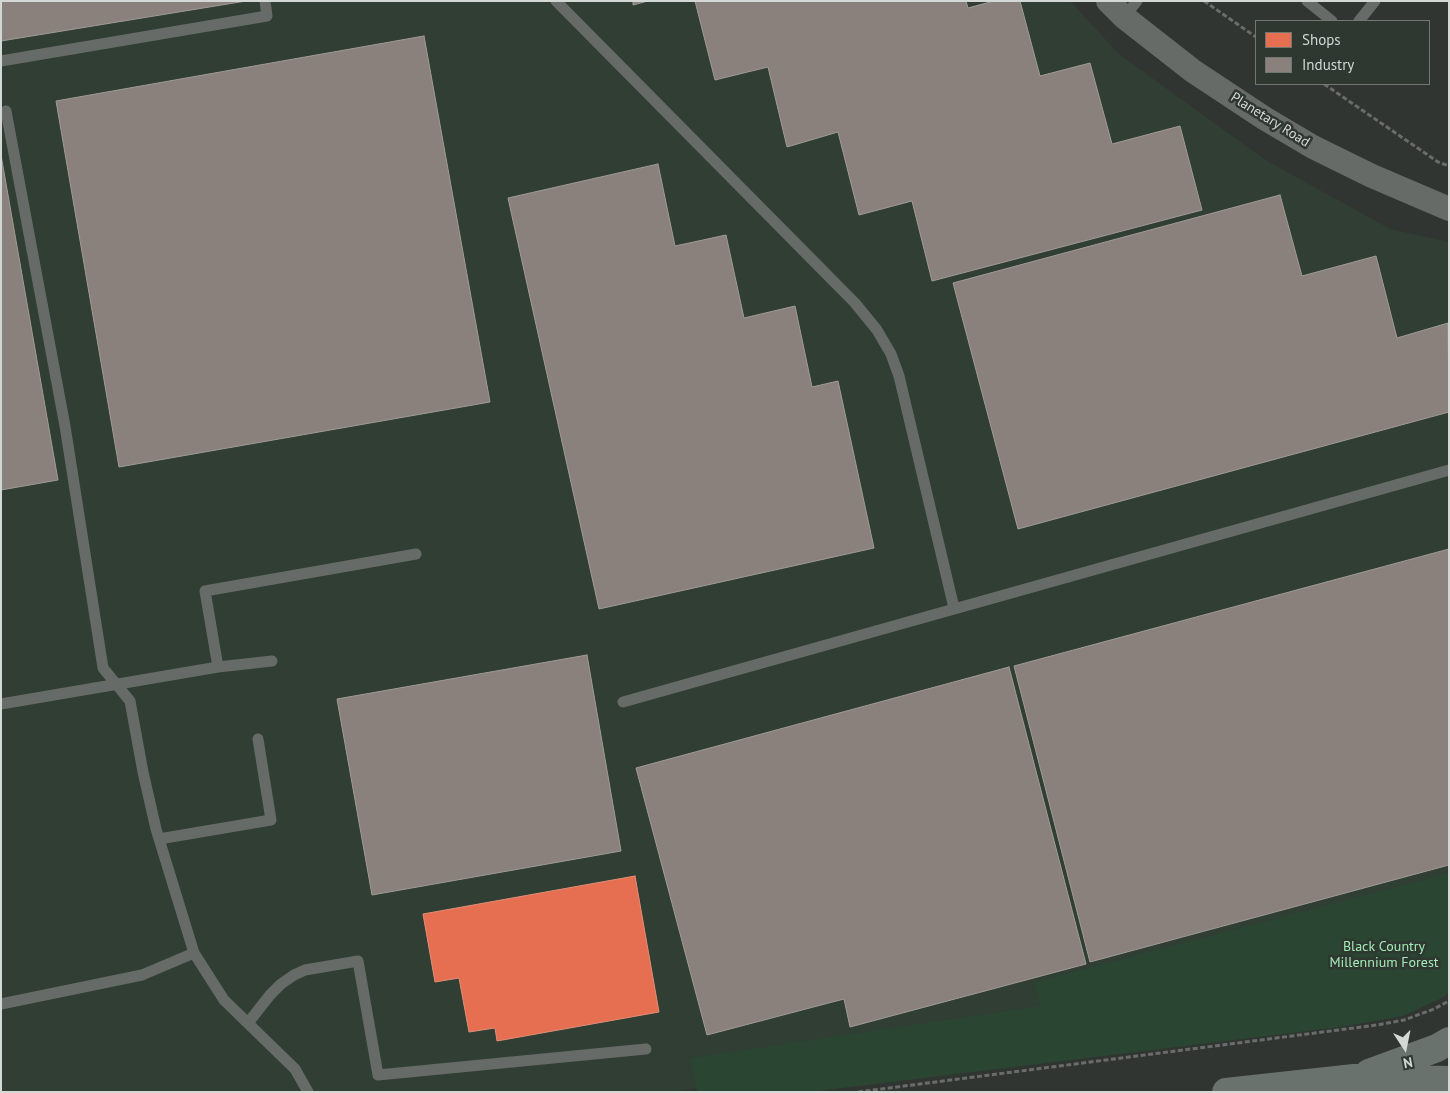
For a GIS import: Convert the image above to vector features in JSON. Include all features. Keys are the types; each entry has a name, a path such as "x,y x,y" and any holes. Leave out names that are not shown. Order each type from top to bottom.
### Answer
{"main road":[{"path":"1354,1078 1449,1042"},
{"path":"1226,1092 1354,1078 1449,1080"}],"street":[{"name":"Planetary Road","path":"1123,6 1192,71 1264,118 1372,176 1449,209"}],"lane":[{"path":"1,61 267,16 265,1"},
{"path":"556,1 855,303 877,330 891,354 899,376 954,608"},
{"path":"1307,1 1331,20"},
{"path":"1360,20 1375,1"},
{"path":"6,111 65,426 104,668 130,701 143,772 159,839 194,953 224,1000 295,1069 308,1092"},
{"path":"623,702 1449,470"},
{"path":"218,667 205,591 416,554"},
{"path":"1,704 218,667 272,661"},
{"path":"159,839 271,820 258,739"},
{"path":"1,1004 142,975 194,953"},
{"path":"248,1023 270,995 294,975 306,970 358,961 378,1075 646,1049"}],"path":[{"path":"1204,1 1255,36"},
{"path":"1325,85 1431,157 1449,166"},
{"path":"858,1092 1378,1025 1404,1020 1449,1000"}],"shaded area":[{"path":"1,1 1070,1 1120,55 1267,161 1390,229 1449,242 1449,947 1355,987 670,1092 1,1092"}],"green space":[{"name":"Black Country Millennium Forest","path":"1449,873 1449,992 1444,997 1403,1016 1340,1027 810,1092 697,1092 690,1058 1040,1006 1035,982"}],"building: Shops":[{"path":"635,876 659,1012 497,1041 495,1028 469,1032 459,978 435,982 423,914"}],"building: Industry":[{"path":"1,1 246,1 1,41"},
{"path":"633,1 648,1 633,5"},
{"path":"695,1 966,1 968,8 994,1 1020,1 1040,76 1090,63 1112,144 1180,126 1202,210 932,281 912,201 859,215 838,132 787,147 768,67 715,80"},
{"path":"424,36 490,402 119,467 56,101"},
{"path":"1,155 58,480 1,490"},
{"path":"658,164 675,246 726,235 744,318 795,306 812,387 838,381 874,548 599,609 508,198"},
{"path":"1280,195 1302,276 1376,256 1397,338 1448,323 1449,412 1018,529 953,283"},
{"path":"1449,549 1449,865 1090,962 1014,666"},
{"path":"587,655 621,851 372,895 337,699"},
{"path":"1009,667 1086,964 850,1027 844,999 707,1035 636,768"}]}
